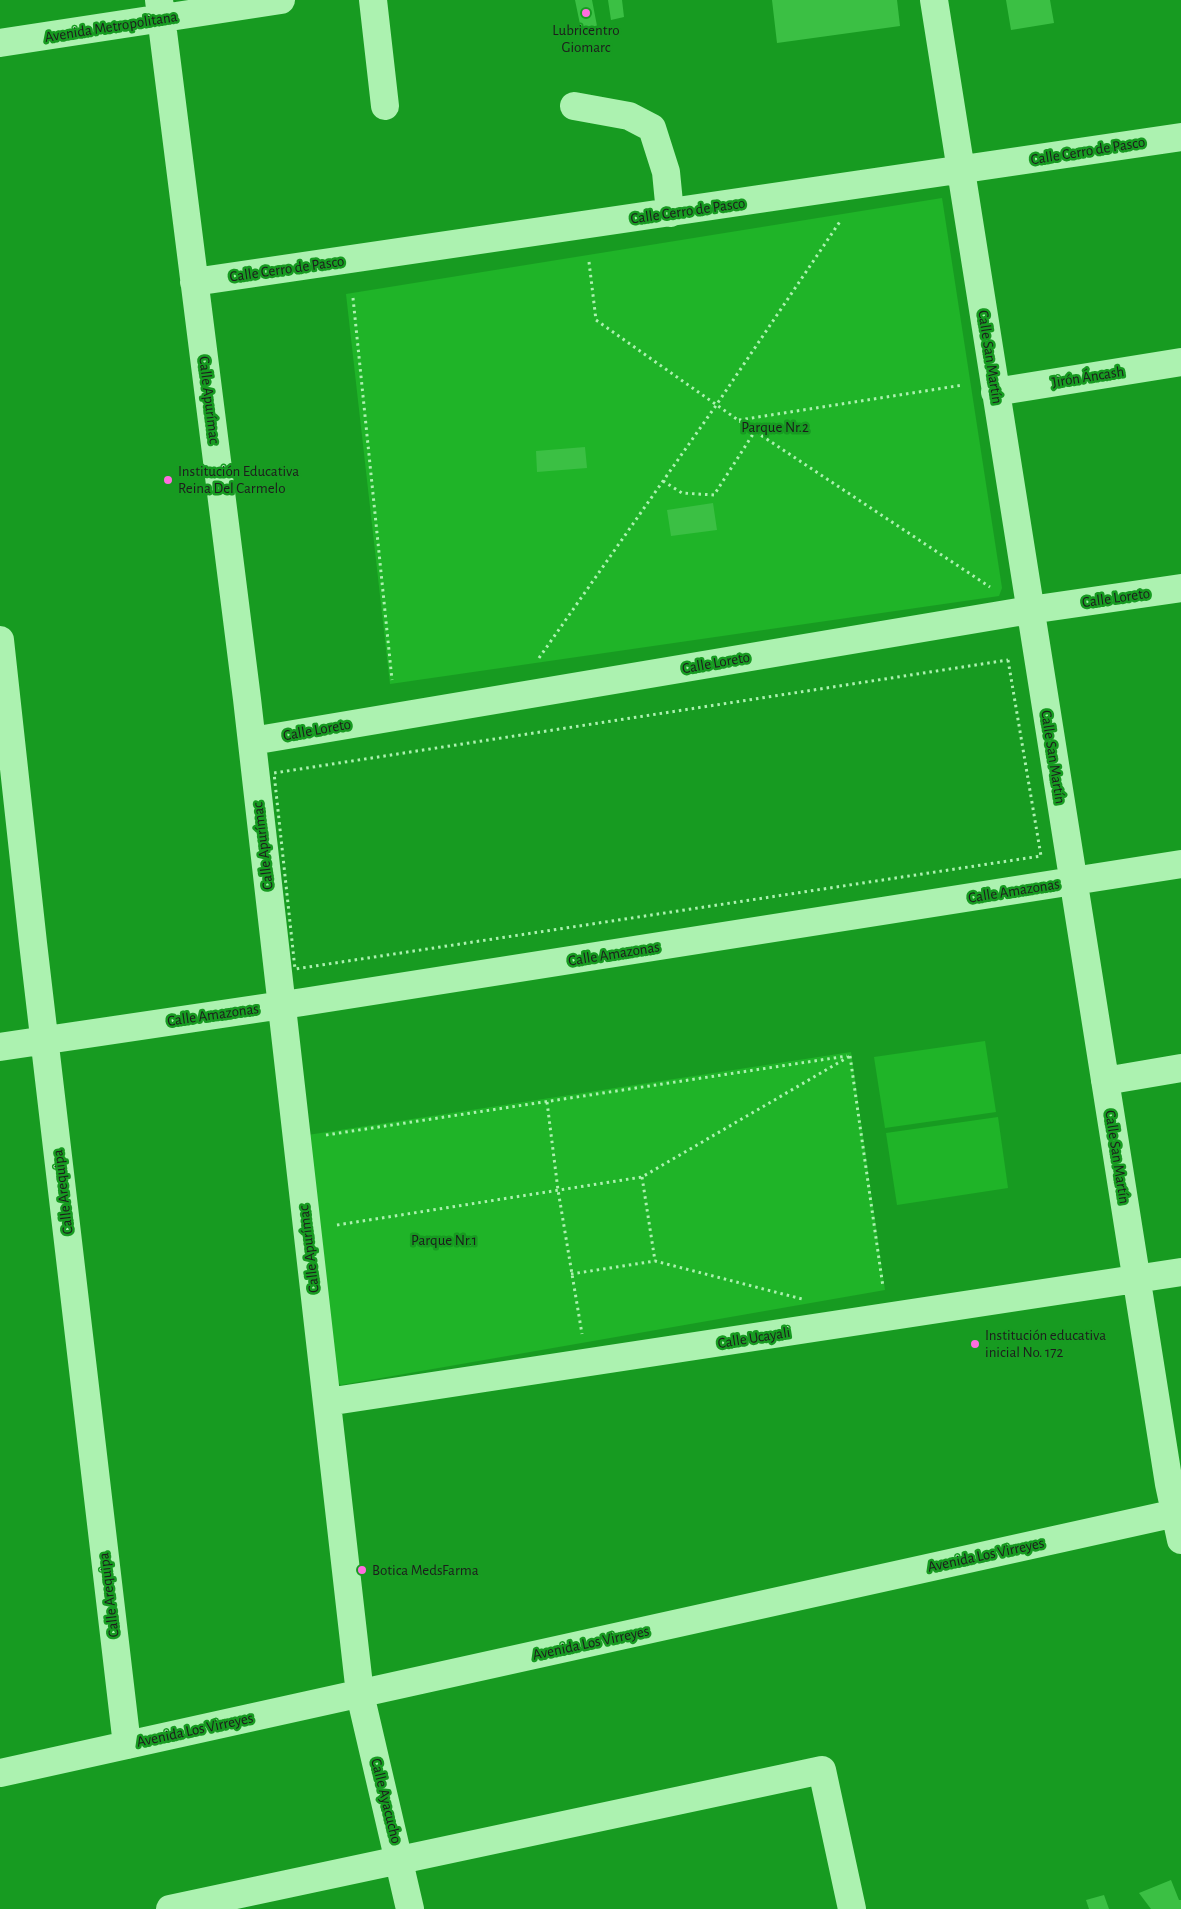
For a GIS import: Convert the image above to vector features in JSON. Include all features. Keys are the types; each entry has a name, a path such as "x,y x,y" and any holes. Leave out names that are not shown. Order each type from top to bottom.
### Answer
{"street":[{"name":"Avenida Metropolitana","path":"0,44 160,10 281,0"},
{"path":"373,0 385,106"},
{"name":"Calle San Martín","path":"934,0 1136,1279 1181,1540"},
{"name":"Calle Apurímac","path":"160,10 252,741 360,1694"},
{"path":"574,106 630,116 652,128 666,172 670,213"},
{"name":"Calle Cerro de Pasco","path":"194,282 961,171 1181,137"},
{"name":"Jirón Áncash","path":"996,392 1181,362"},
{"name":"Calle Loreto","path":"252,741 1030,610 1181,588"},
{"name":"Calle Arequipa","path":"0,640 126,1745"},
{"name":"Calle Amazonas","path":"0,1047 281,1005 1181,864"},
{"path":"1105,1081 1181,1068"},
{"name":"Calle Ucayali","path":"327,1402 1181,1272"},
{"name":"Avenida Los Virreyes","path":"0,1773 1177,1513"},
{"name":"Calle Ayacucho","path":"360,1694 400,1859 410,1909"},
{"path":"170,1909 822,1770 852,1909"}],"path":[{"path":"539,658 717,404 841,220"},
{"path":"589,262 596,320 738,420 991,588"},
{"path":"353,298 392,680"},
{"path":"738,420 963,385"},
{"path":"663,480 682,493 714,495 755,431"},
{"path":"1008,660 1040,856 295,969 274,773 1008,660"},
{"path":"323,1136 850,1056"},
{"path":"334,1226 642,1177 850,1056"},
{"path":"850,1056 883,1287"},
{"path":"547,1102 558,1190 587,1363"},
{"path":"642,1177 655,1261"},
{"path":"571,1274 655,1261 805,1300"}],"green space":[{"name":"Parque Nr.2","path":"942,198 1002,588 999,596 390,684 346,294"},
{"path":"985,1041 996,1112 885,1128 874,1057"},
{"name":"Parque Nr.1","path":"851,1052 885,1290 341,1385 329,1374 301,1136"},
{"path":"998,1117 1008,1188 897,1205 886,1133"}],"building":[{"name":"Lubricentro Giomarc","path":"575,0 592,0 597,26 581,29"},
{"path":"608,0 622,0 624,17 611,20"},
{"path":"772,0 897,0 900,26 777,43"},
{"path":"1006,0 1050,0 1054,23 1011,30"},
{"path":"585,447 587,468 537,472 536,451"},
{"path":"713,503 717,530 671,536 667,510"},
{"path":"1171,1880 1179,1900 1181,1900 1181,1909 1151,1909 1139,1893"},
{"path":"1104,1895 1109,1909 1089,1909 1086,1900"}],"place":[{"name":"Lubricentro Giomarc","path":"586,13"},
{"name":"Institución Educativa Reina Del Carmelo","path":"168,480"},
{"name":"Institución educativa inicial No. 172","path":"975,1344"},
{"name":"Botica MedsFarma","path":"362,1570"}]}
